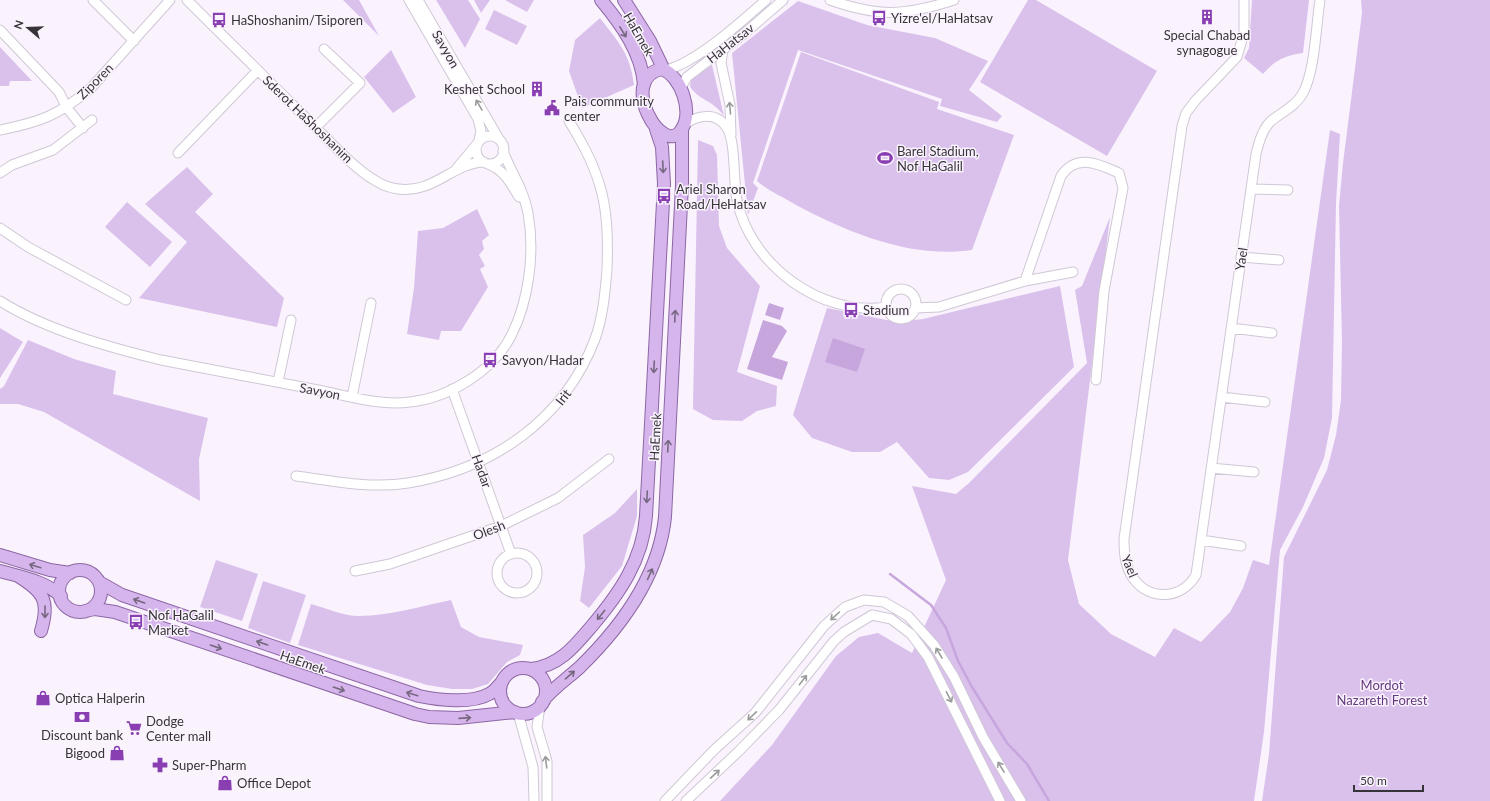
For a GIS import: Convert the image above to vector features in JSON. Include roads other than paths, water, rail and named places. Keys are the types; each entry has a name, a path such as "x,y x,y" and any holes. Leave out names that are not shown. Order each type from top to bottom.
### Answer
{"main road":[{"name":"HaEmek","path":"601,0 623,31 640,61 644,85"},
{"name":"HaEmek","path":"624,0 650,41 665,70"},
{"path":"655,70 665,70 674,76 682,93 685,107 683,127 678,134 672,136 662,134 656,129 650,119 644,102 644,85 649,74 655,70"},
{"name":"HaEmek","path":"541,704 552,691 592,654 632,606 648,578 660,547 665,517 682,185 683,127"},
{"name":"HaEmek","path":"531,669 548,666 556,662 578,642 625,583 643,542 646,516 664,184 662,147 656,129"},
{"path":"0,555 50,570 70,573 82,570 88,572 99,582 101,592 100,599 92,608 85,611 71,610 65,606 60,596 50,587 0,571"},
{"path":"60,596 61,584 70,573"},
{"path":"18,576 34,586 44,600 46,615 41,631"},
{"name":"HaEmek","path":"99,582 122,595 419,696 444,700 474,699 489,694 501,683"},
{"name":"HaEmek","path":"85,611 95,609 115,612 415,714 429,717 458,718 516,713"},
{"path":"521,668 531,669 542,678 545,685 545,691 541,704 526,714 516,713 504,705 501,699 501,683 511,671 521,668"}],"street":[{"path":"93,0 134,41"},
{"name":"Ziporen","path":"0,130 24,126 49,117 67,108 91,88 170,0"},
{"name":"Sderot HaShoshanim","path":"187,0 316,127 361,170 376,181 389,187 399,189 429,185 470,164 485,163"},
{"name":"Savyon","path":"409,0 478,119 481,131 478,142"},
{"name":"Savyon","path":"418,0 498,139"},
{"name":"HaHatsav","path":"665,70 678,67 693,58 738,24 766,0"},
{"name":"HaHatsav","path":"682,93 687,77 723,50 783,0"},
{"path":"830,0 883,13 906,12 954,0"},
{"name":"Yael","path":"1244,0 1244,33 1237,57 1196,100 1186,113 1182,126 1124,539 1124,556 1134,579 1142,587 1152,592 1174,595 1191,583 1196,575 1256,154 1261,134 1272,121 1298,101 1307,85 1320,0"},
{"path":"0,30 59,92 67,108 83,128"},
{"path":"316,127 360,82 324,49"},
{"path":"723,50 720,62 730,105 737,201 747,229 754,243 765,257 801,288 825,299 862,309 886,307"},
{"path":"178,152 258,70"},
{"path":"682,93 693,109 710,116 722,123 727,128 732,147"},
{"path":"683,127 697,117 710,116"},
{"path":"0,173 12,165 53,150 92,120"},
{"name":"Irit","path":"296,476 391,485 438,476 478,462 514,443 532,429 554,408 570,388 596,338 606,284 607,233 600,184 591,160 568,121"},
{"path":"488,136 498,139 503,146 503,151 499,160 491,164 485,163 476,154 478,142 488,136"},
{"name":"Sderot HaShoshanim","path":"449,175 478,142"},
{"name":"Savyon","path":"0,301 67,332 128,352 352,397 394,403 427,399 452,389 478,373 498,354 510,337 518,321 528,281 530,254 529,220 522,190 503,151"},
{"path":"1025,281 1062,176 1068,166 1083,162 1103,166 1119,173 1123,188 1104,291 1096,380"},
{"name":"Savyon","path":"485,163 499,169 505,174 521,199 529,220"},
{"path":"1251,188 1288,190"},
{"path":"0,228 28,248 126,300"},
{"path":"1241,257 1279,260"},
{"path":"915,308 939,307 1025,281 1073,272"},
{"path":"899,289 904,289 912,294 916,303 915,308 911,316 898,319 890,315 886,307 887,298 890,293 899,289"},
{"path":"352,397 371,303"},
{"path":"278,382 290,320"},
{"path":"1231,328 1272,333"},
{"name":"Hadar","path":"452,389 511,554"},
{"path":"1221,397 1265,402"},
{"name":"Olesh","path":"355,571 390,564 502,526 558,498 609,459"},
{"path":"1211,468 1254,472"},
{"path":"1200,540 1241,546"},
{"path":"511,554 525,554 535,564 535,582 525,591 514,592 508,590 502,586 498,579 498,565 502,560 511,554"},
{"path":"665,801 714,750 755,713 824,626 845,607 864,600 884,602 908,616 934,645 954,677 983,737 1021,801"},
{"path":"686,801 739,751 779,710 834,641 849,628 872,615 891,619 911,634 928,657 1000,801"},
{"path":"541,704 537,727 546,761 547,801"},
{"path":"516,713 534,767 534,801"}],"waterway":[{"path":"890,574 931,605 946,628 958,661 972,687 1007,743 1027,764 1049,801"}],"place":[{"name":"Special Chabad synagogue","path":"1207,17"},
{"name":"Yizre'el/HaHatsav","path":"879,18"},
{"name":"HaShoshanim/Tsiporen","path":"219,20"},
{"name":"Keshet School","path":"537,89"},
{"name":"Pais community center","path":"552,108"},
{"name":"Barel Stadium, Nof HaGalil","path":"885,158"},
{"name":"Ariel Sharon Road/HeHatsav","path":"664,196"},
{"name":"Stadium","path":"851,310"},
{"name":"Savyon/Hadar","path":"490,360"},
{"name":"Nof HaGalil Market","path":"136,622"},
{"name":"Optica Halperin","path":"43,698"},
{"name":"Discount bank","path":"82,717"},
{"name":"Dodge Center mall","path":"134,728"},
{"name":"Bigood","path":"117,753"},
{"name":"Super-Pharm","path":"160,765"},
{"name":"Office Depot","path":"225,783"}],"park label":[{"name":"Mordot Nazareth Forest","path":"1382,692"}]}
